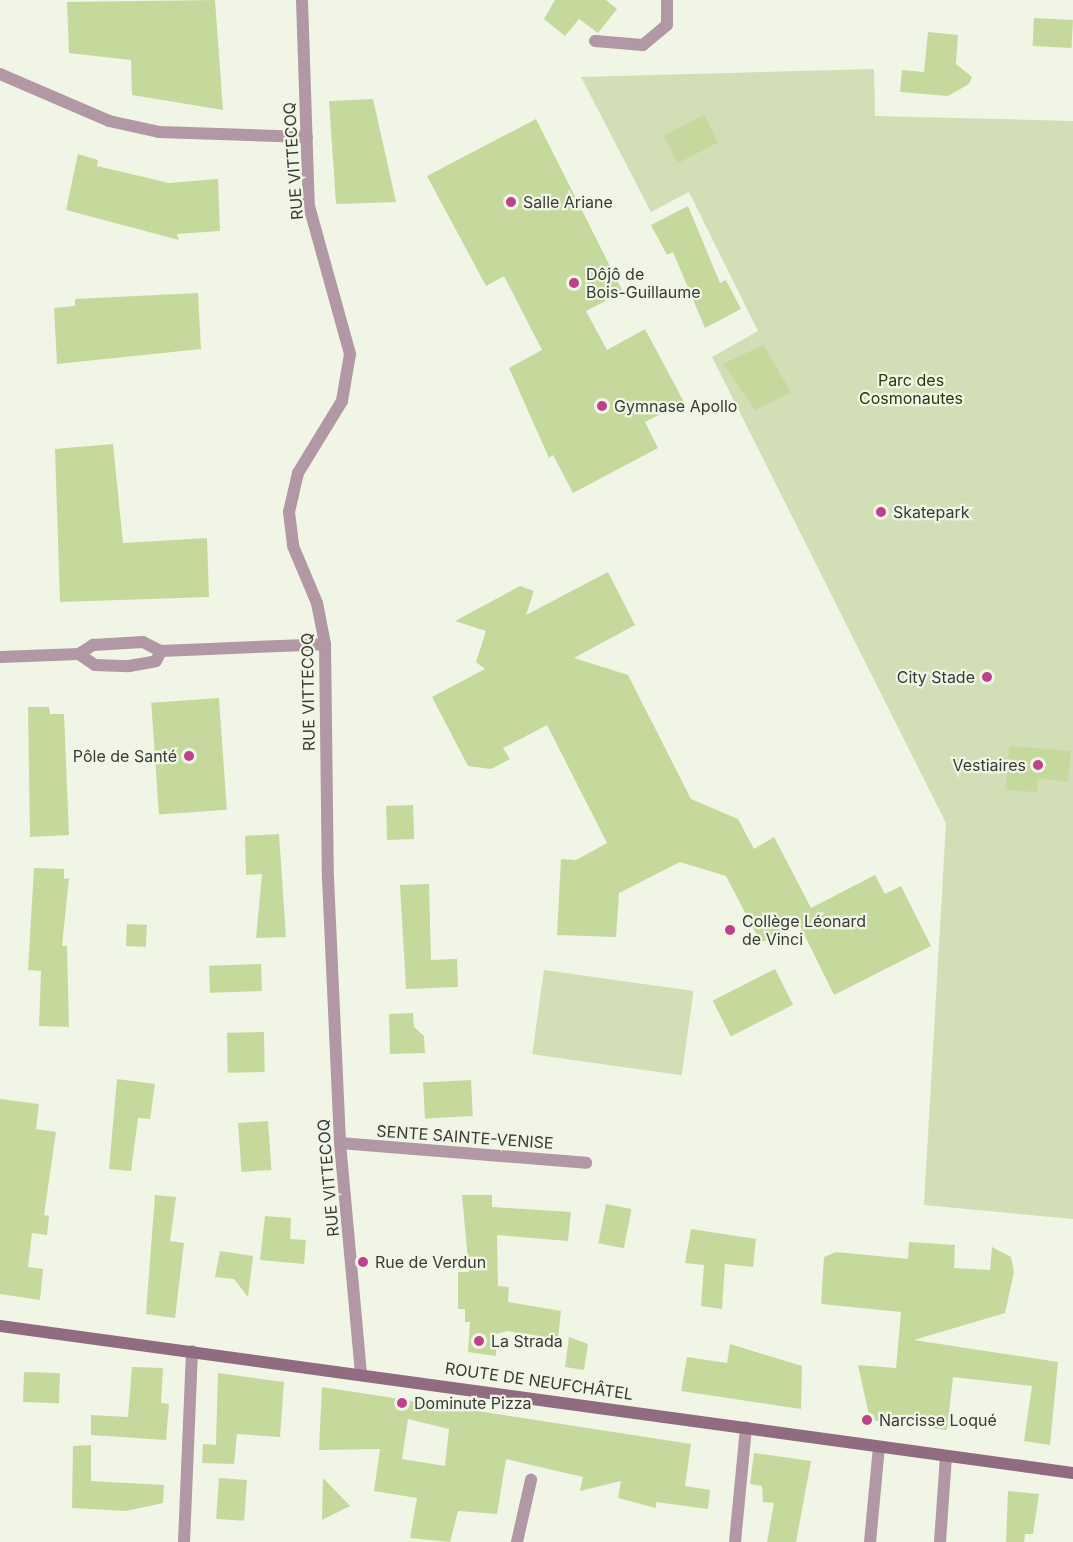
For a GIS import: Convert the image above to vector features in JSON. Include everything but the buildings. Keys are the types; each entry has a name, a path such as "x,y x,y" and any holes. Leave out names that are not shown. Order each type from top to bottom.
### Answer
{"main road":[{"name":"ROUTE DE NEUFCHÂTEL","path":"0,1326 361,1373 1073,1473"}],"street":[{"name":"RUE VITTECOQ","path":"302,0 307,137 317,244 350,354 342,401 298,473 289,512 293,546 320,613 325,644 328,878 340,1143 361,1373"},
{"path":"595,41 642,45 667,25 667,0"},
{"path":"0,74 109,121 159,132 307,137"},
{"path":"0,657 79,654 93,645 143,642 161,651 325,644"},
{"path":"79,654 95,665 129,666 156,661 161,651"},
{"name":"SENTE SAINTE-VENISE","path":"340,1143 586,1163"},
{"path":"184,1542 192,1351"},
{"path":"735,1542 746,1428"},
{"path":"870,1542 879,1447"},
{"path":"940,1542 946,1456"},
{"path":"517,1542 531,1480"}],"green space":[{"name":"Parc des Cosmonautes","path":"874,69 875,116 1073,121 1073,1219 924,1205 946,823 712,357 758,331 689,192 651,212 581,77"},
{"path":"544,970 694,991 682,1075 532,1054"}],"place":[{"name":"Salle Ariane","path":"511,202"},
{"name":"Dôjô de Bois-Guillaume","path":"574,283"},
{"name":"Gymnase Apollo","path":"602,406"},
{"name":"Skatepark","path":"881,512"},
{"name":"City Stade","path":"987,677"},
{"name":"Pôle de Santé","path":"189,756"},
{"name":"Vestiaires","path":"1038,765"},
{"name":"Collège Léonard de Vinci","path":"730,930"},
{"name":"Rue de Verdun","path":"363,1262"},
{"name":"La Strada","path":"479,1341"},
{"name":"Dominute Pizza","path":"402,1403"},
{"name":"Narcisse Loqué","path":"867,1420"}]}
